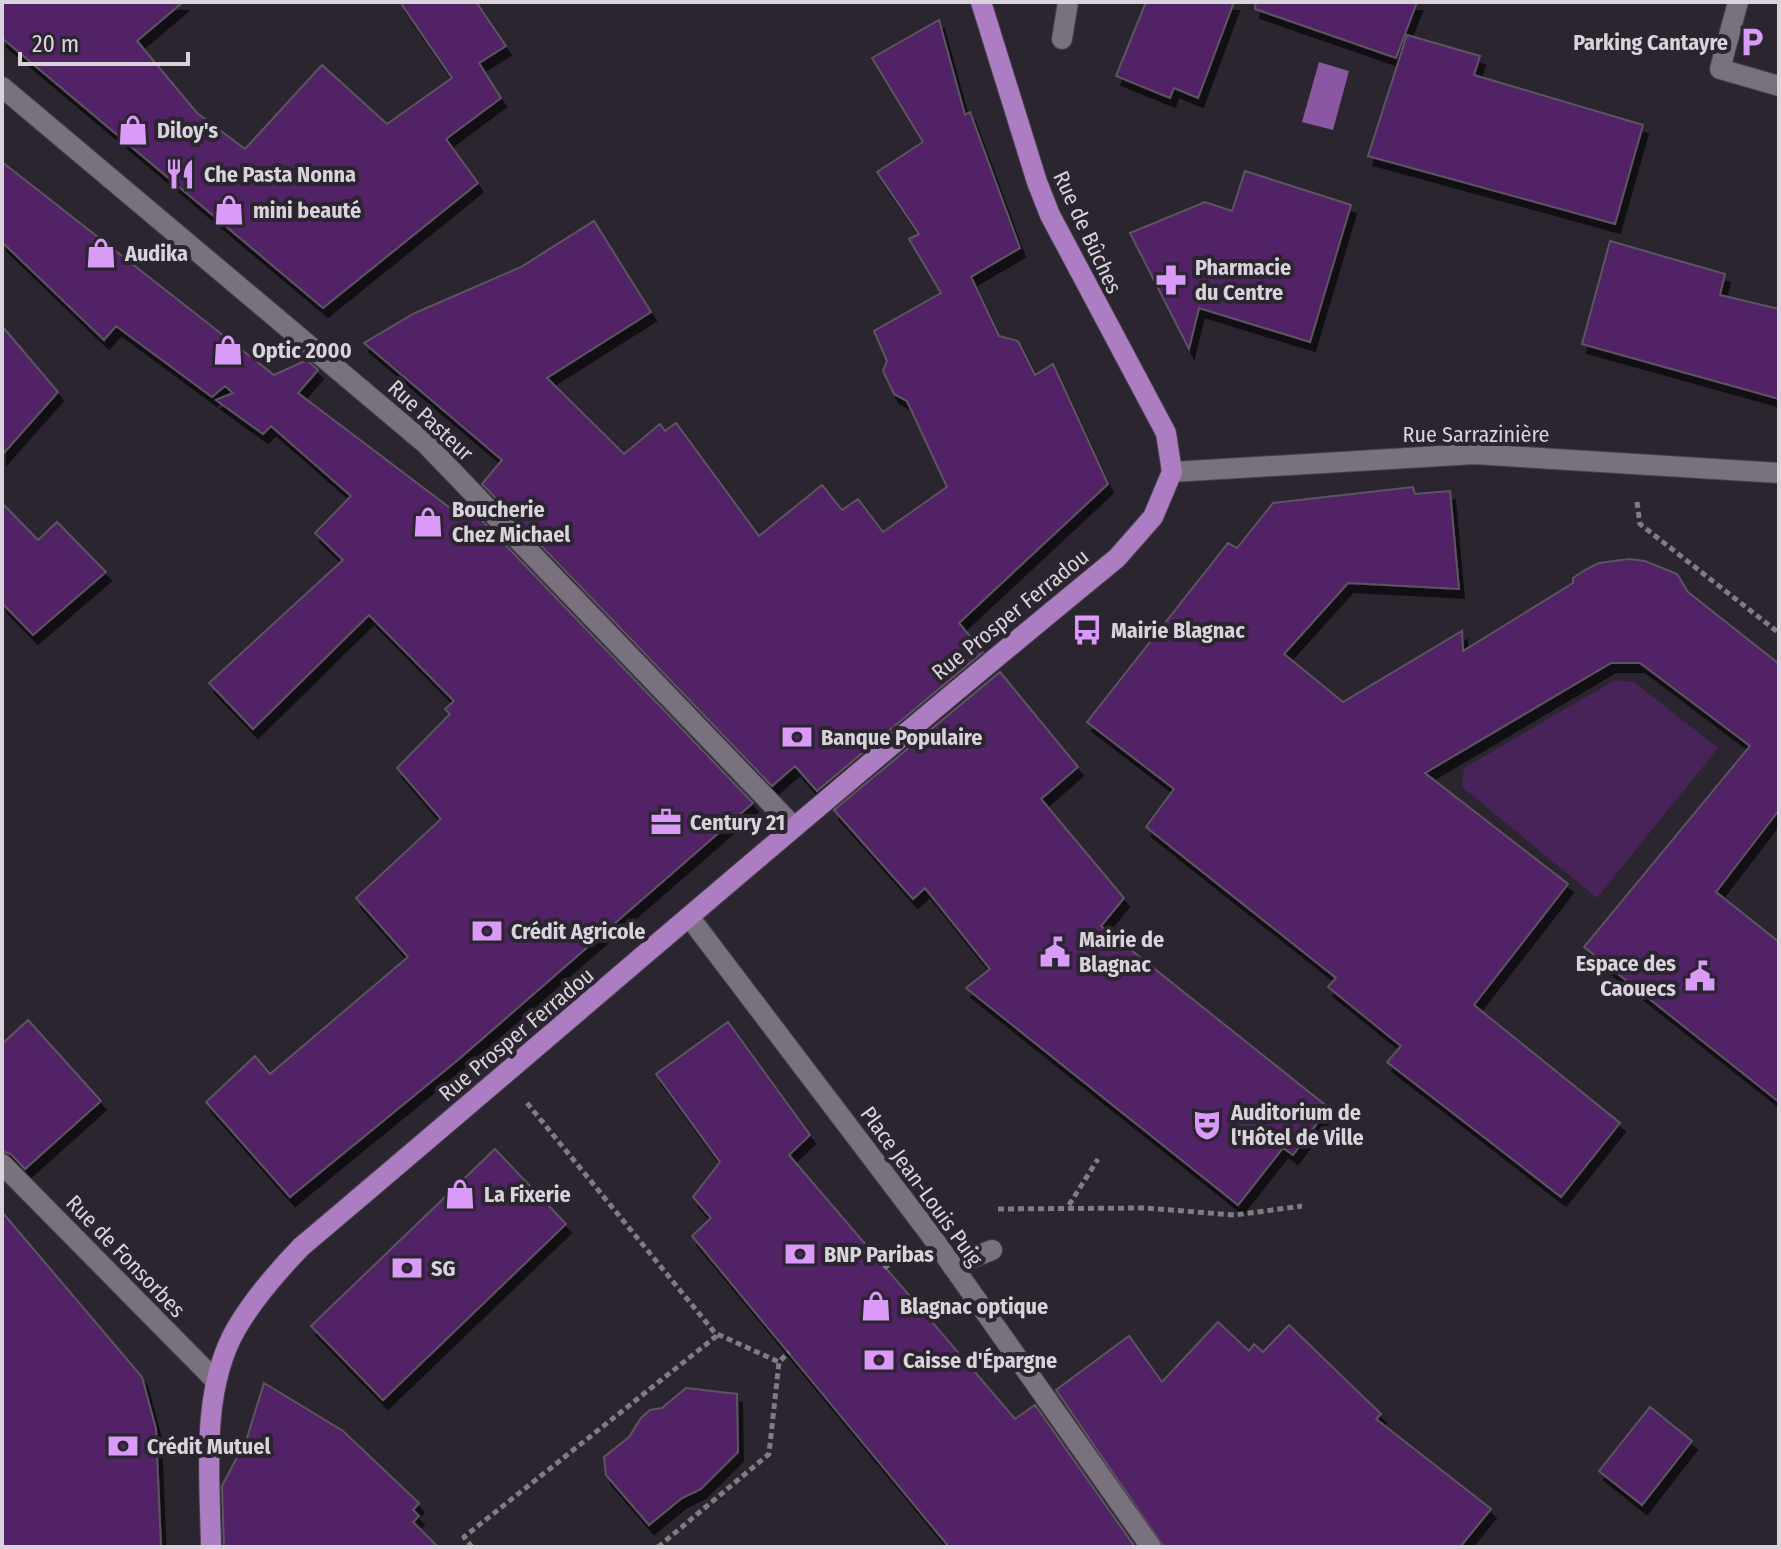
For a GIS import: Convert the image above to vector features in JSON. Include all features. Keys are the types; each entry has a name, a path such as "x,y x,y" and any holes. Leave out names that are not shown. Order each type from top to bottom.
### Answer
{"main road":[{"name":"Rue de Bûches","path":"981,2 1037,182 1133,377 1166,433 1172,472"},
{"name":"Rue Prosper Ferradou","path":"211,1547 209,1453 216,1381 235,1331 267,1283 301,1247 794,827 1117,558 1153,517 1172,472"}],"street":[{"path":"1062,39 1068,2"},
{"path":"1738,2 1720,69 1779,86"},
{"name":"Rue Pasteur","path":"2,87 426,444 794,827"},
{"name":"Rue Sarrazinière","path":"1172,472 1474,454 1633,461 1779,473"},
{"name":"Place Jean-Louis Puig","path":"690,918 952,1266 1151,1547"},
{"name":"Rue de Fonsorbes","path":"3,1166 216,1381"},
{"path":"952,1266 992,1250"}],"path":[{"path":"1633,461 1640,524 1779,633"},
{"path":"504,1075 656,1263 719,1334 779,1362"},
{"path":"1068,1206 1098,1159"},
{"path":"993,1209 1068,1206 1235,1215 1302,1206"},
{"path":"472,1547 464,1537 719,1334"},
{"path":"658,1547 769,1454 779,1362 789,1352"}],"shaded area":[{"path":"1319,62 1349,71 1333,130 1302,122"},
{"path":"1615,680 1634,682 1718,748 1597,898 1462,787 1464,768"}],"building":[{"path":"2,2 183,2 137,41 197,113 245,149 322,65 387,124 452,78 400,2 476,2 506,46 479,63 501,98 446,139 478,183 323,308 2,38"},
{"path":"1146,2 1234,2 1198,98 1174,88 1170,98 1116,76"},
{"path":"1256,2 1417,2 1396,58 1255,9"},
{"path":"939,20 965,115 970,112 1020,248 971,277 999,336 1018,341 1035,375 1053,364 1108,484 959,623 983,652 817,791 795,766 772,786 482,484 502,460 364,343 415,313 521,267 594,221 651,312 547,378 624,454 660,424 665,431 676,423 759,536 822,485 842,510 858,499 883,532 947,487 907,401 894,394 883,371 887,361 874,331 941,293 909,239 919,234 877,172 923,142 872,58"},
{"path":"1407,35 1480,56 1474,75 1643,125 1615,224 1368,156"},
{"path":"2,162 274,375 307,360 318,370 298,393 458,514 466,504 753,803 459,1059 290,1197 206,1102 255,1056 270,1074 408,957 356,898 441,819 397,768 450,714 445,709 454,701 369,615 253,729 209,683 343,560 315,533 351,496 271,426 263,434 216,400 233,393 225,386 212,397 116,326 104,340 2,242"},
{"path":"1245,171 1351,205 1310,342 1199,308 1189,349 1130,233 1205,202 1232,211"},
{"path":"1610,241 1725,274 1720,295 1779,309 1779,399 1582,344"},
{"path":"2,326 58,392 2,455"},
{"path":"1413,487 1415,494 1450,491 1459,589 1348,583 1284,654 1343,702 1462,631 1463,651 1573,583 1573,578 1585,570 1599,563 1629,559 1645,561 1677,574 1688,592 1779,664 1779,810 1716,892 1779,942 1779,1102 1584,947 1750,746 1640,663 1611,663 1425,773 1568,884 1474,1005 1620,1123 1561,1197 1387,1062 1401,1046 1328,987 1336,978 1146,827 1174,789 1087,722 1228,543 1237,548 1273,503"},
{"path":"2,503 38,540 57,522 106,572 33,635 2,603"},
{"name":"Mairie de Blagnac","path":"1000,672 1078,767 1041,799 1124,898 1101,926 1329,1108 1293,1155 1283,1148 1238,1205 966,988 990,969 925,888 913,899 834,810"},
{"path":"28,1020 101,1101 25,1169 11,1154 2,1151 2,1044"},
{"path":"728,1022 810,1135 789,1155 1015,1419 1035,1405 1135,1547 949,1547 692,1236 711,1218 693,1197 720,1162 656,1074"},
{"path":"495,1149 566,1224 383,1400 311,1326"},
{"path":"2,1212 142,1377 156,1429 161,1547 2,1547"},
{"path":"1218,1322 1249,1351 1254,1344 1263,1352 1289,1325 1381,1414 1376,1419 1491,1509 1460,1547 1164,1547 1056,1390 1129,1336 1162,1382"},
{"path":"264,1383 343,1431 419,1503 413,1510 419,1516 413,1522 438,1547 224,1547 222,1486 247,1438"},
{"path":"686,1388 737,1394 738,1452 701,1489 682,1498 649,1525 606,1475 604,1457 629,1437 650,1410 662,1408"},
{"path":"1650,1407 1692,1441 1642,1505 1599,1471"}],"place":[{"name":"Parking Cantayre","path":"1752,42"},
{"name":"Diloy's","path":"133,130"},
{"name":"Che Pasta Nonna","path":"180,174"},
{"name":"mini beauté","path":"229,210"},
{"name":"Audika","path":"101,253"},
{"name":"Pharmacie du Centre","path":"1171,280"},
{"name":"Optic 2000","path":"228,350"},
{"name":"Boucherie Chez Michael","path":"428,522"},
{"name":"Mairie Blagnac","path":"1087,630"},
{"name":"Banque Populaire","path":"797,737"},
{"name":"Century 21","path":"666,822"},
{"name":"Crédit Agricole","path":"487,931"},
{"name":"Mairie de Blagnac","path":"1055,952"},
{"name":"Espace des Caouecs","path":"1700,976"},
{"name":"Auditorium de l'Hôtel de Ville","path":"1207,1125"},
{"name":"La Fixerie","path":"460,1194"},
{"name":"BNP Paribas","path":"800,1254"},
{"name":"SG","path":"407,1268"},
{"name":"Blagnac optique","path":"876,1306"},
{"name":"Caisse d'Épargne","path":"879,1360"},
{"name":"Crédit Mutuel","path":"123,1446"}]}
